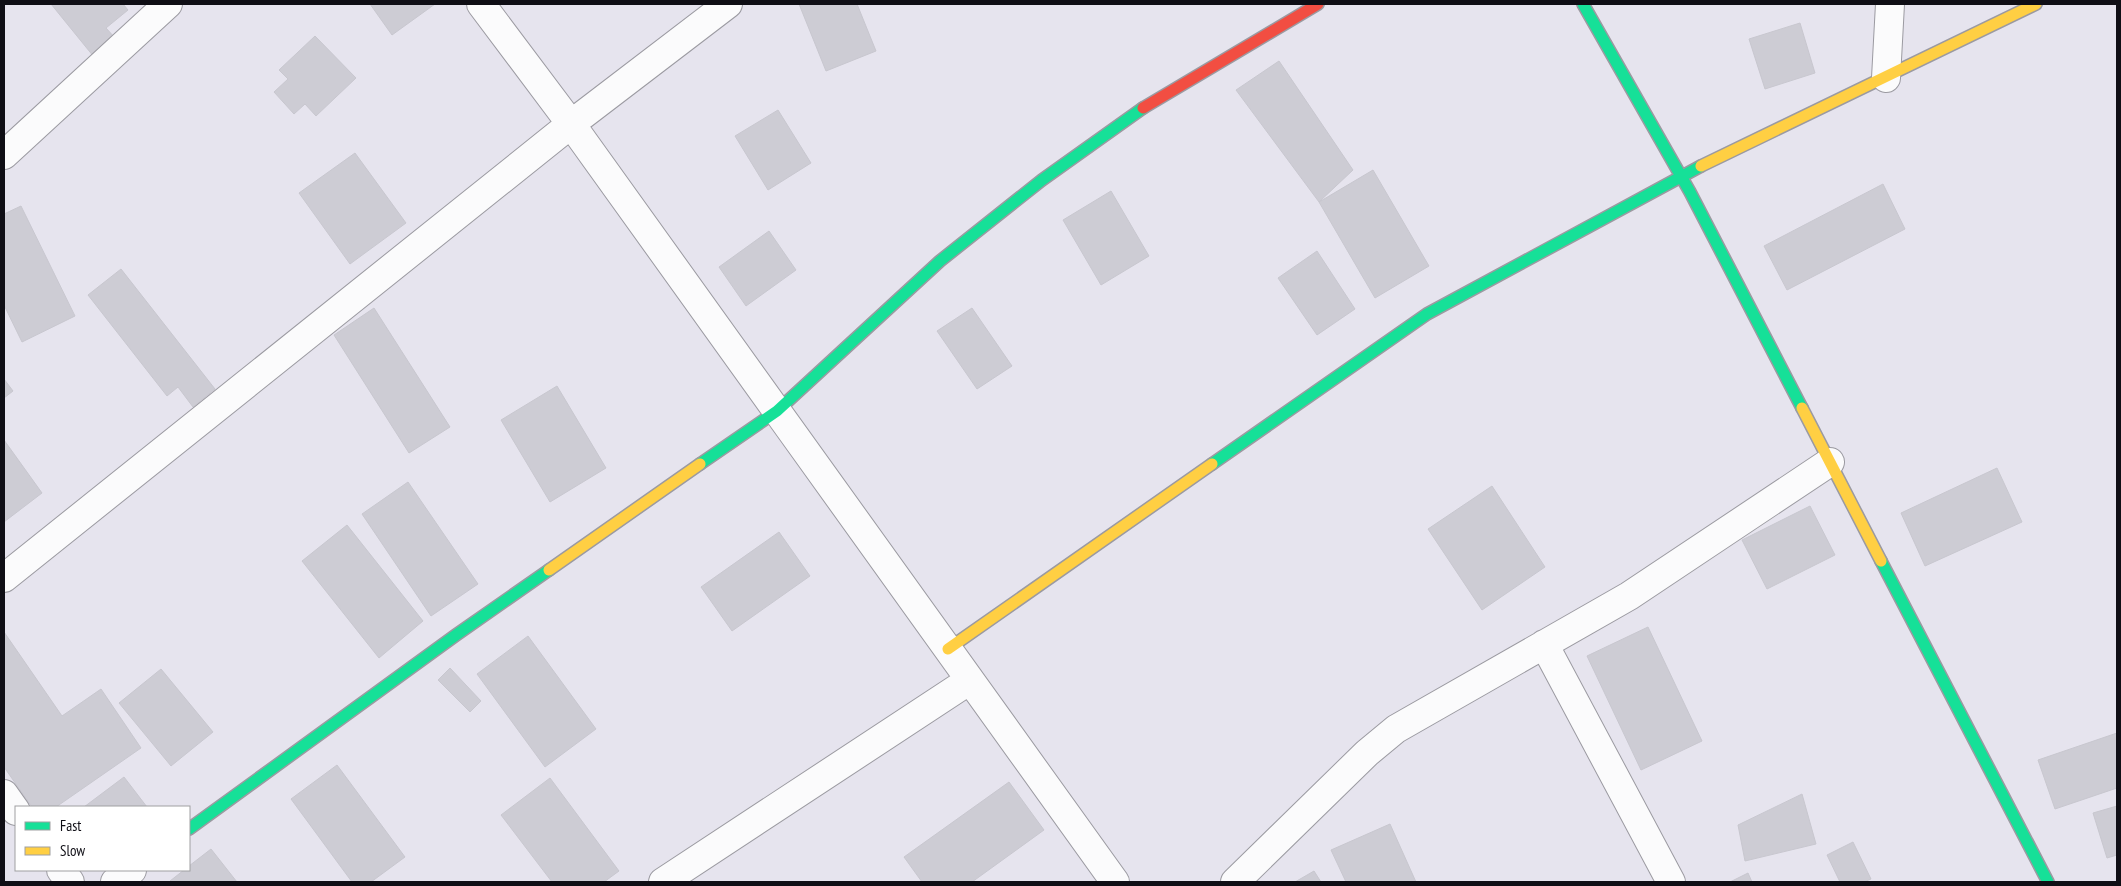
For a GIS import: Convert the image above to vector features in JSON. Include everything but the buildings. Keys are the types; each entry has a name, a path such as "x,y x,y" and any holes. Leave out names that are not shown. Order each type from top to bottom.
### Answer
{"street":[{"path":"4,155 168,4"},
{"path":"481,4 571,124 1115,882"},
{"path":"4,578 571,124 728,4"},
{"path":"190,828 456,635 777,411 940,261 1042,180 1127,118 1318,4"},
{"path":"1584,4 1681,176 2048,882"},
{"path":"1886,78 1890,4"},
{"path":"948,649 1427,314 1681,176 2036,4"},
{"path":"1235,882 1367,753 1396,729 1629,596 1830,462"},
{"path":"1544,644 1671,882"},
{"path":"663,882 970,680"},
{"path":"4,794 15,810"},
{"path":"62,871 70,882"},
{"path":"115,882 131,871"}],"traffic: fast":[{"path":"1583,4 1690,192 1802,408"},
{"path":"700,464 777,411 940,261 1042,180 1143,108"},
{"path":"1212,464 1427,314 1701,166"},
{"path":"1881,561 2048,882"},
{"path":"190,828 456,635 549,570"}],"traffic: slow":[{"path":"1701,166 2036,4"},
{"path":"1802,408 1881,561"},
{"path":"549,570 700,464"},
{"path":"948,649 1212,464"}],"traffic: jam":[{"path":"1143,108 1318,4"}]}
